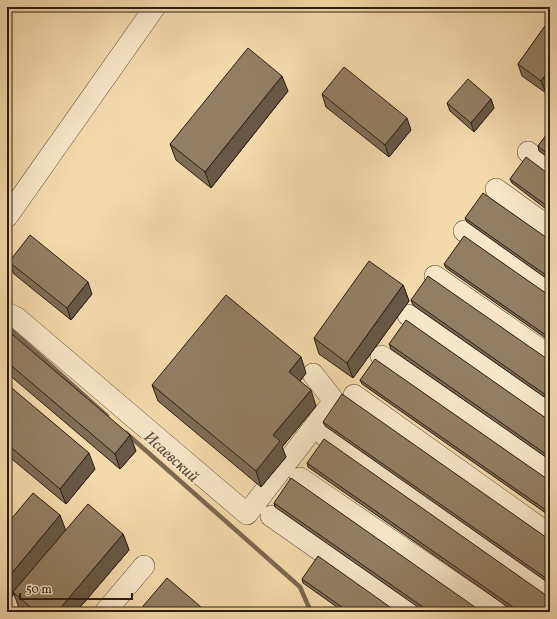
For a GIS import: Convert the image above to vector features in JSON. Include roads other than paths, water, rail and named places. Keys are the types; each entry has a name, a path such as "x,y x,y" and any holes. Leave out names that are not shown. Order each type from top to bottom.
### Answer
{"lane":[{"path":"7,218 155,7"},
{"path":"528,152 550,169"},
{"path":"496,189 550,228"},
{"path":"464,231 550,291"},
{"path":"435,276 550,356"},
{"path":"7,313 17,318 247,514 334,401 313,374"},
{"path":"408,315 550,414"},
{"path":"382,356 550,472"},
{"path":"354,395 550,535"},
{"path":"325,436 550,594"},
{"path":"300,478 496,612"},
{"path":"271,516 408,612"},
{"path":"105,612 144,566"}],"waterway":[{"name":"Исаевский","path":"7,326 107,416"},
{"name":"Исаевский","path":"126,433 300,587 311,612"}]}
